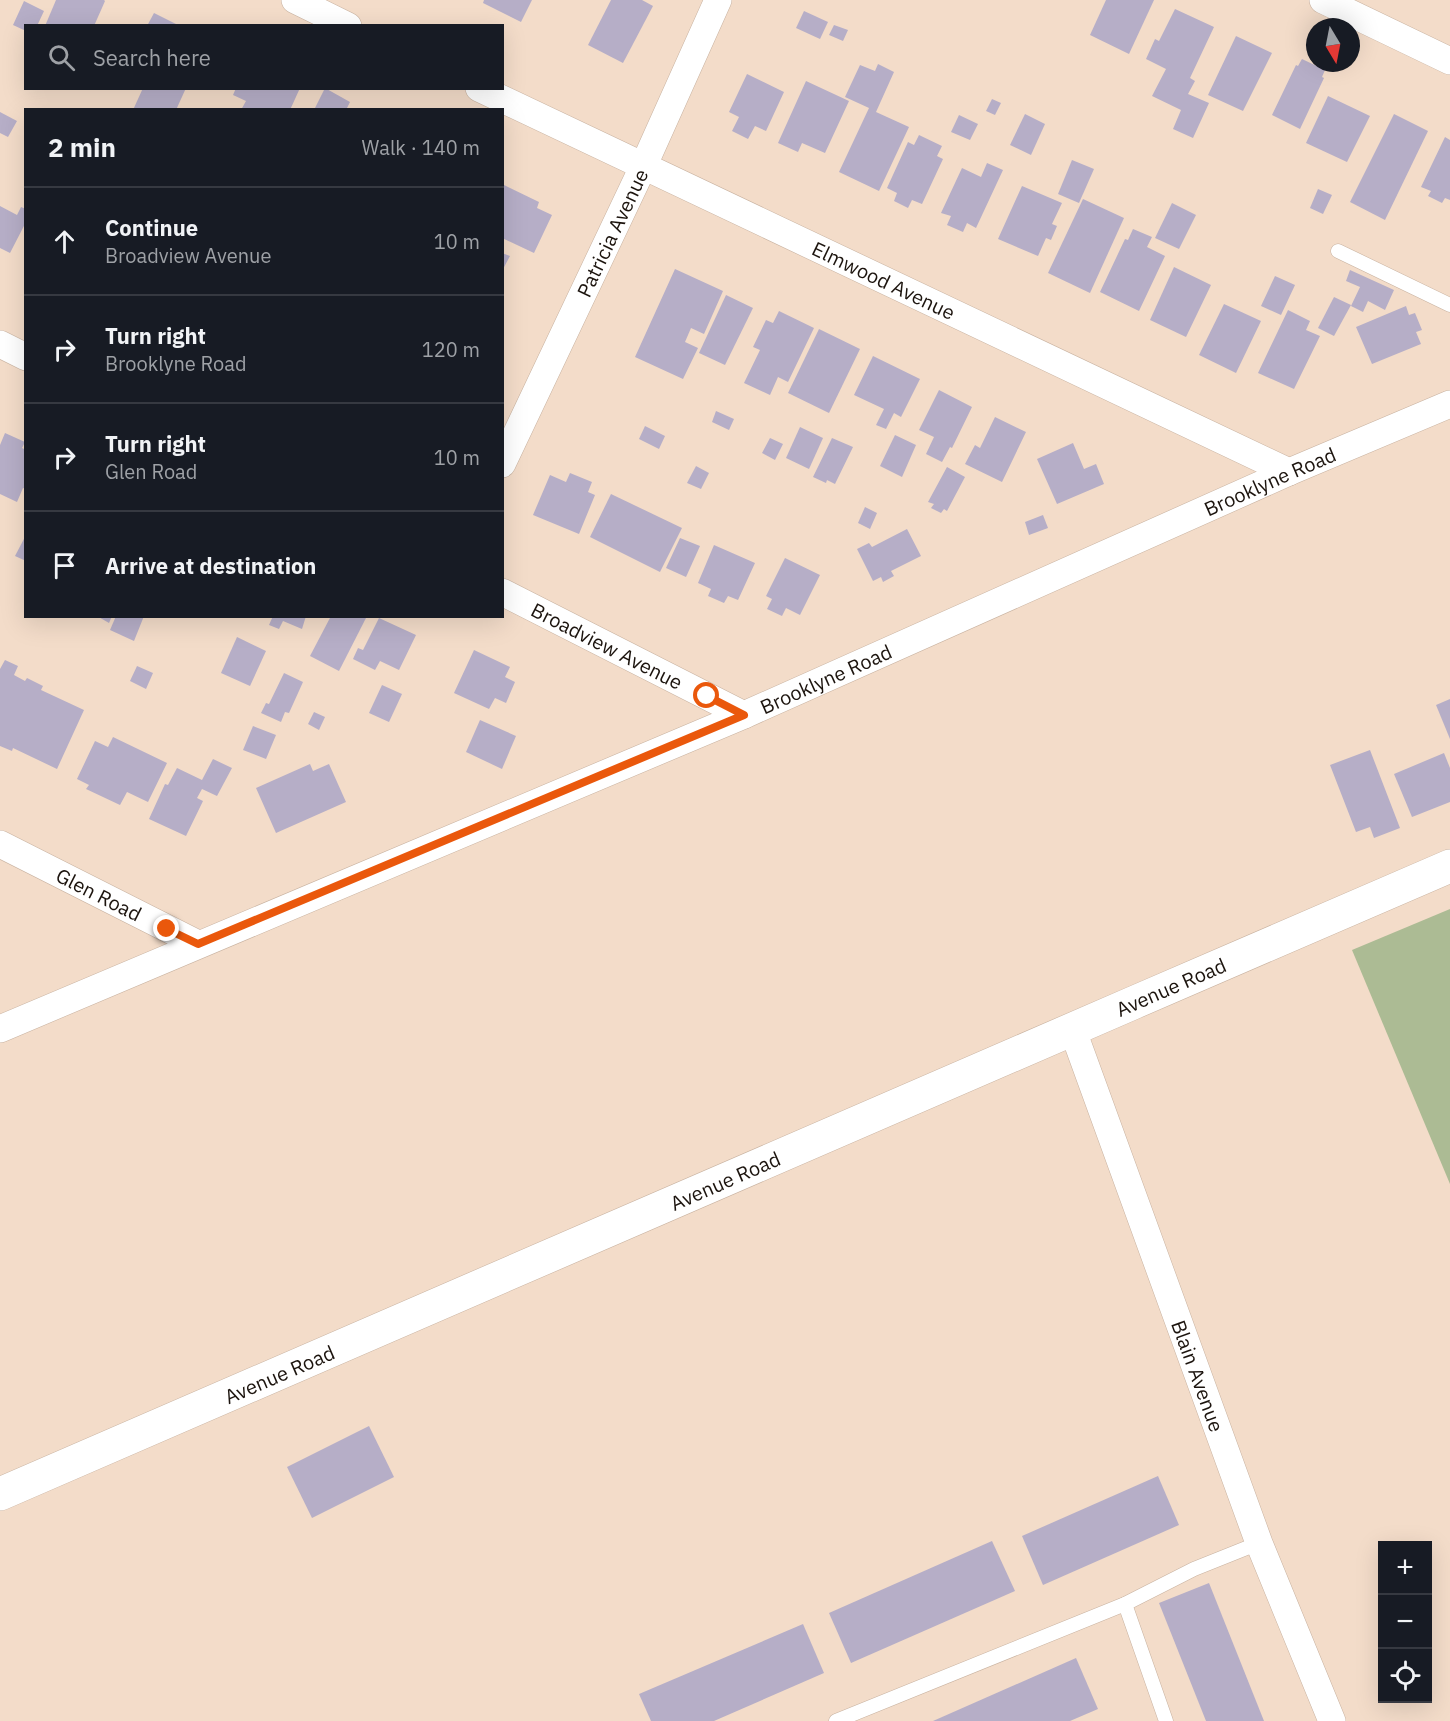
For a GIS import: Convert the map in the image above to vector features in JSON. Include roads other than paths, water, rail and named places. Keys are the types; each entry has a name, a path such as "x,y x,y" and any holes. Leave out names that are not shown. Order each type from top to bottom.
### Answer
{"street":[{"path":"295,0 344,24"},
{"name":"Patricia Avenue","path":"504,460 643,167 718,0"},
{"path":"1323,0 1450,61"},
{"name":"Elmwood Avenue","path":"483,90 1289,472"},
{"path":"0,344 24,356"},
{"name":"Brooklyne Road","path":"0,1029 744,715 1289,472 1450,404"},
{"name":"Broadview Avenue","path":"504,593 744,715"},
{"name":"Glen Road","path":"0,844 198,944"},
{"name":"Avenue Road","path":"0,1494 1450,866"},
{"name":"Blain Avenue","path":"1072,1028 1259,1543 1332,1721"}],"lane":[{"path":"1338,251 1450,305"},
{"path":"836,1721 1125,1605 1194,1569 1259,1543"},
{"path":"1125,1605 1166,1721"}]}
